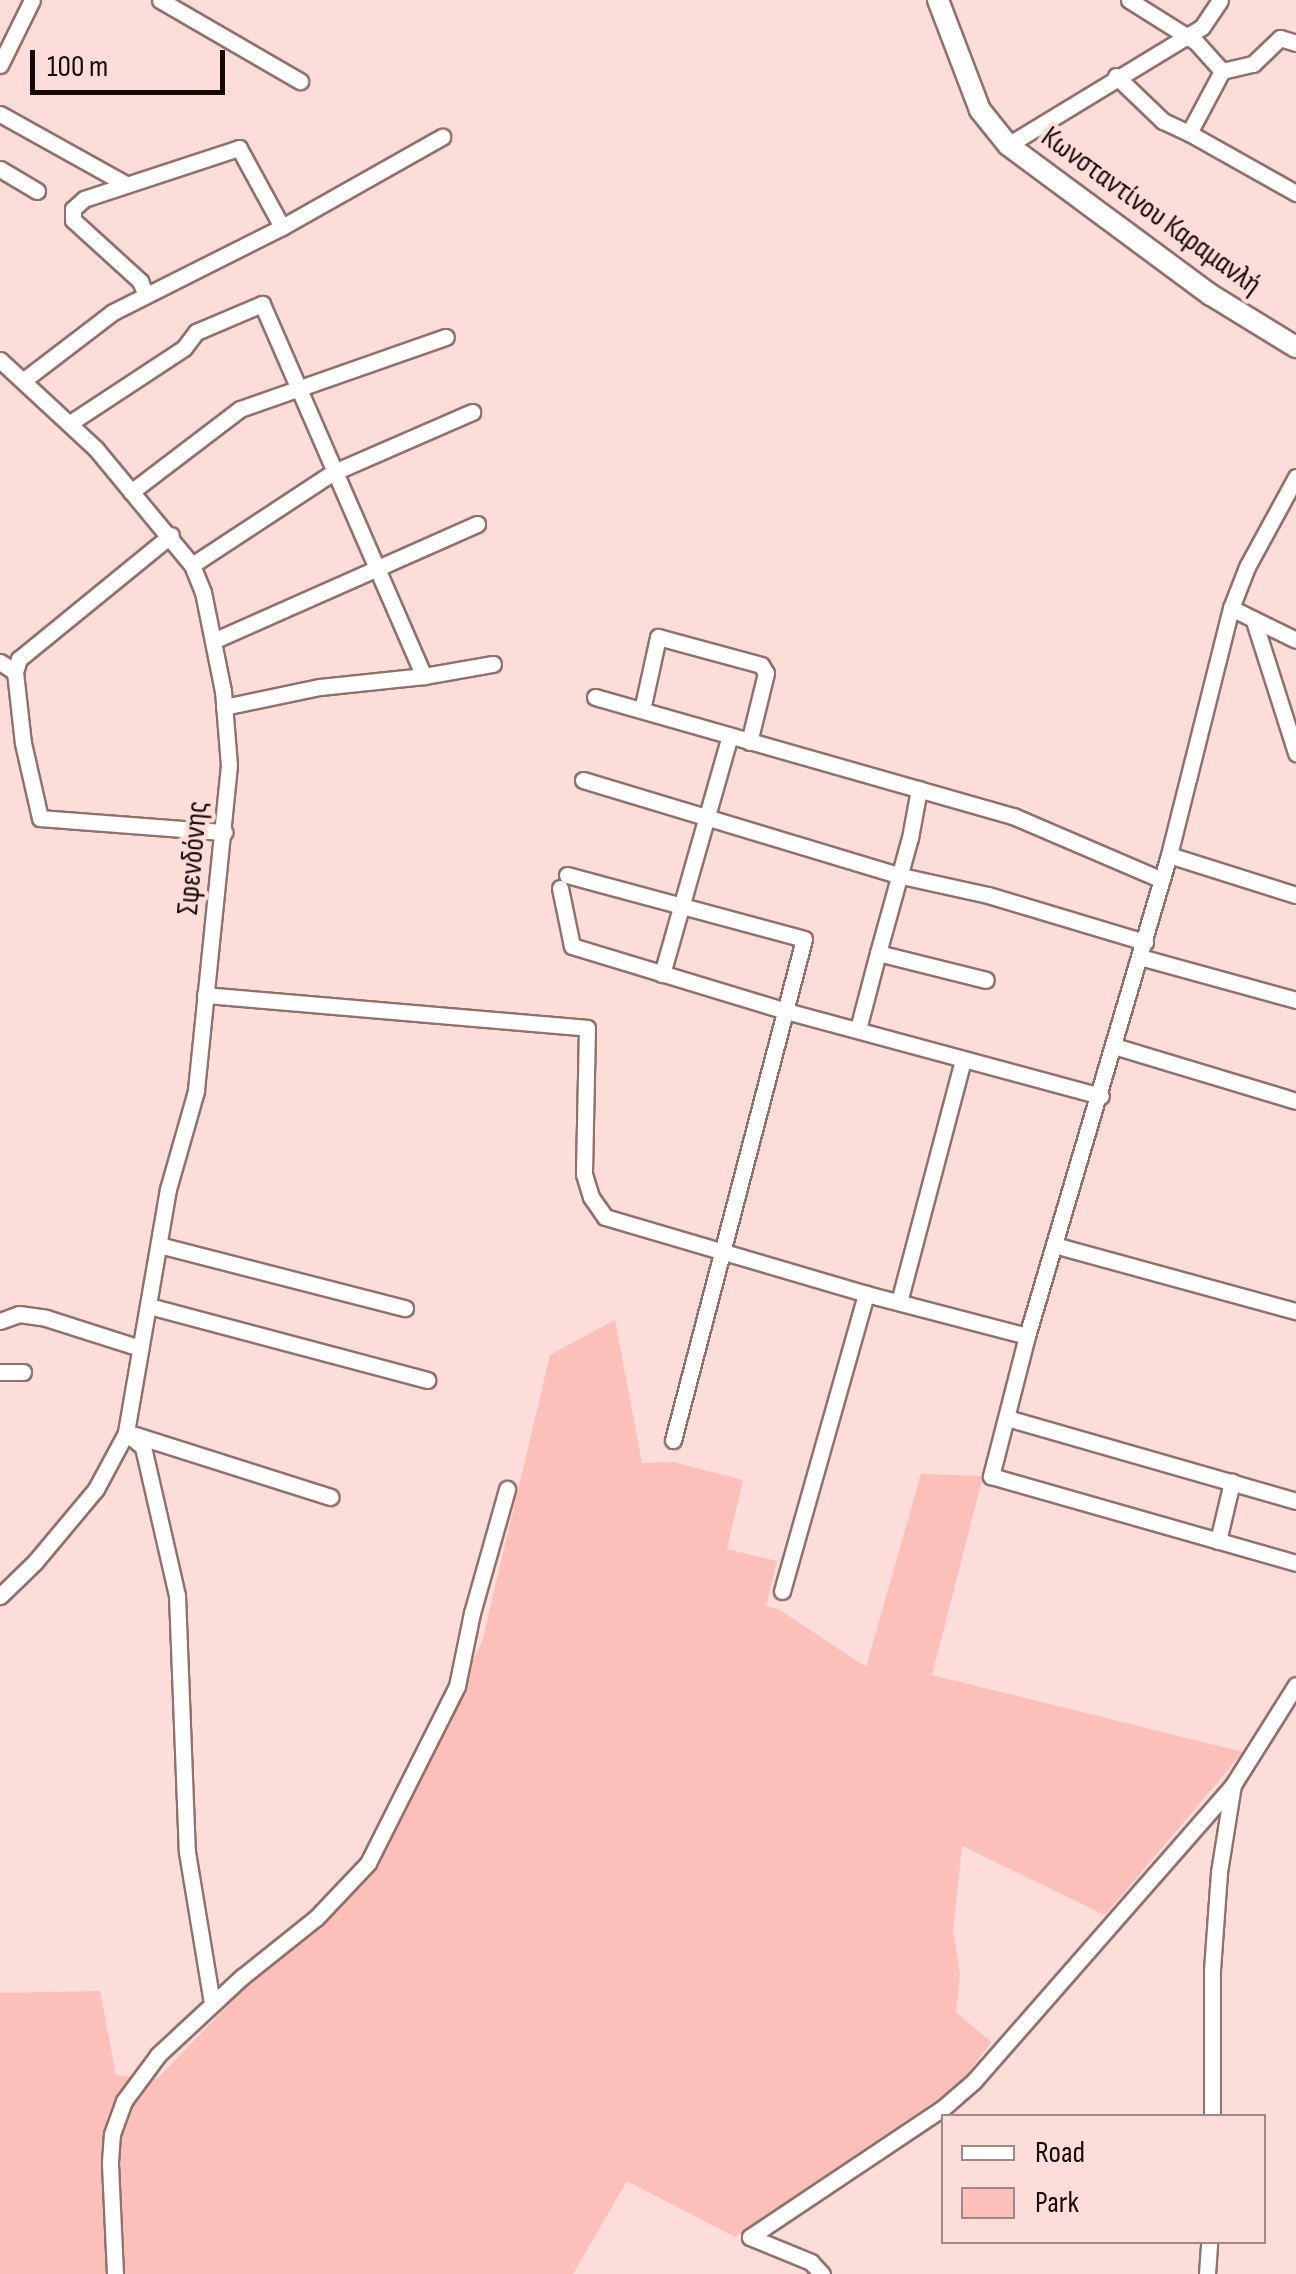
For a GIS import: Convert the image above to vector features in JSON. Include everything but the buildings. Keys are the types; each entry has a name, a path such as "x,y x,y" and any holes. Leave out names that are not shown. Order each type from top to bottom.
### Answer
{"main road":[{"name":"Κωνσταντίνου Καραμανλή","path":"938,0 980,110 1008,145 1211,295 1296,347"}],"street":[{"path":"0,65 32,0"},
{"path":"160,0 300,81"},
{"path":"1129,0 1187,37 1222,71"},
{"path":"1008,145 1202,27 1220,0"},
{"path":"1189,132 1222,71 1253,64 1280,38 1296,43"},
{"path":"1116,76 1163,121 1296,192"},
{"path":"0,114 126,184"},
{"path":"24,380 75,337 146,295 282,227 442,138"},
{"path":"146,295 140,281 73,220 73,209 84,199 239,148 282,227"},
{"path":"0,169 37,191"},
{"path":"70,422 184,348 196,332 262,304 300,384 332,473 424,676"},
{"path":"131,492 240,409 300,384 446,337"},
{"name":"Σφενδόνης","path":"0,360 70,422 171,535 192,565 203,592 213,641 228,765 196,1091 168,1188 126,1433 96,1488 35,1562 0,1596"},
{"path":"192,565 332,473 472,412"},
{"path":"1296,477 1247,567 1231,608 1143,950 1027,1336 991,1476 1296,1563"},
{"path":"213,641 477,524"},
{"path":"171,535 19,659 15,672 22,742 40,818 224,832"},
{"path":"1231,608 1296,640"},
{"path":"1254,621 1296,753"},
{"path":"642,710 658,637 761,665 766,673 749,742"},
{"path":"0,662 15,672"},
{"path":"224,707 320,687 493,664"},
{"path":"595,697 1013,816 1162,880"},
{"path":"662,974 684,909 730,736"},
{"path":"583,780 897,875 1006,900 1296,1000"},
{"path":"858,1030 910,838 919,789"},
{"path":"1169,855 1296,896"},
{"path":"672,1440 724,1254 786,1011 804,939 564,881 572,946 786,1011 1101,1096"},
{"path":"878,953 986,980"},
{"path":"206,994 587,1028 582,1143 591,1197 606,1217 724,1254 1027,1336"},
{"path":"1114,1046 1296,1101"},
{"path":"898,1302 963,1060"},
{"path":"159,1245 405,1308"},
{"path":"1054,1245 1296,1312"},
{"path":"782,1591 866,1294"},
{"path":"149,1306 428,1380"},
{"path":"0,1321 20,1314 46,1318 140,1348"},
{"path":"0,1372 23,1372"},
{"path":"1007,1418 1296,1502"},
{"path":"126,1433 330,1497"},
{"path":"126,1433 143,1447 177,1595 188,1852 212,2004"},
{"path":"1218,1541 1232,1482"},
{"path":"115,2274 110,2162 112,2134 124,2101 158,2055 212,2004 316,1918 368,1863 457,1686 472,1613 507,1489"},
{"path":"822,2274 810,2262 750,2236 944,2108 974,2081 1233,1785 1296,1685"},
{"path":"1212,2114 1212,1970 1218,1872 1233,1785"},
{"path":"1207,2274 1209,2244"}],"green space":[{"path":"615,1320 642,1463 673,1462 743,1480 727,1549 777,1561 766,1606 780,1610 866,1667 921,1474 983,1476 932,1675 1243,1752 1105,1915 962,1846 953,1931 960,1975 956,2012 991,2042 960,2084 735,2237 627,2181 573,2274 0,2274 0,1993 100,1991 116,2075 157,2079 372,1856 482,1642 550,1355"}]}
